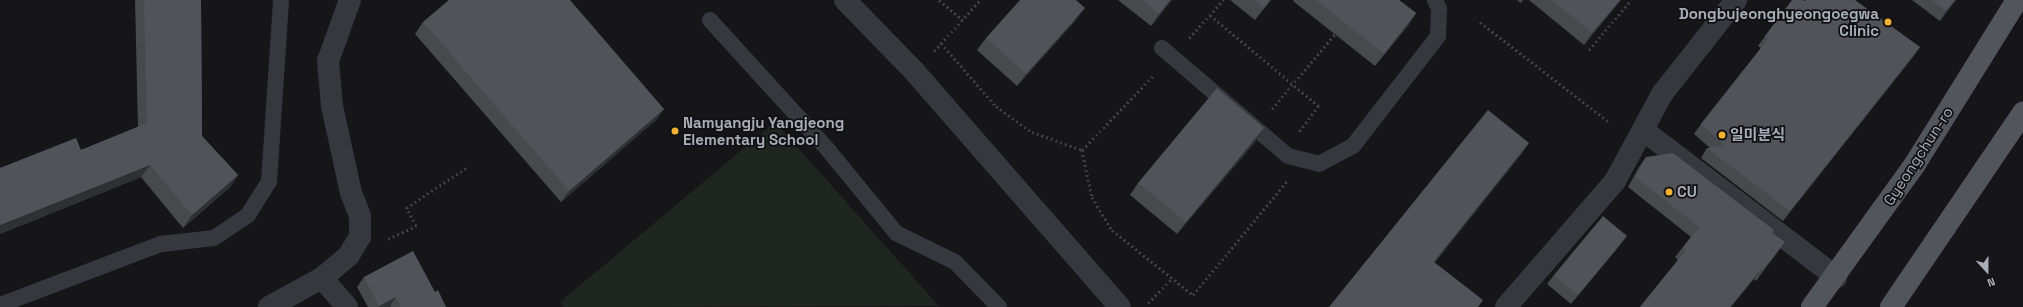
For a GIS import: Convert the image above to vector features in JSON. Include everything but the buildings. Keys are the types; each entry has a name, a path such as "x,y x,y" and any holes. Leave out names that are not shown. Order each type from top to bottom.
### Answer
{"main road":[{"name":"Gyeongchun-ro","path":"1812,307 1836,276 1915,164 2018,0"},
{"path":"1891,307 2023,113"}],"street":[{"path":"269,307 322,278 349,255 360,237 360,216 351,193 332,106 328,61 350,0"},
{"path":"845,0 914,71 1120,307"},
{"path":"1513,304 1615,181 1662,94 1736,0"},
{"path":"1643,130 1836,276"},
{"path":"322,278 347,307"}],"lane":[{"path":"0,305 162,244 214,238 248,215 268,182 282,0"},
{"path":"1162,48 1288,156 1319,164 1353,146 1438,36 1439,9 1435,0"},
{"path":"710,20 829,151 896,233 955,262 999,307"}],"path":[{"path":"939,0 963,20"},
{"path":"928,57 980,0"},
{"path":"1589,50 1631,0"},
{"path":"1210,14 1294,83 1319,106 1297,135"},
{"path":"1480,22 1610,123"},
{"path":"1255,128 1335,34"},
{"path":"941,44 996,106 1032,132 1082,150 1092,197 1112,230 1193,295 1304,161"},
{"path":"382,242 416,226 406,208 466,168"},
{"path":"1148,302 1172,278"}],"shaded area":[{"path":"775,122 939,306 564,307 560,302"}],"place":[{"name":"Dongbujeonghyeongoegwa Clinic","path":"1888,22"},
{"name":"Namyangju Yangjeong Elementary School","path":"675,131"},
{"name":"일미분식","path":"1722,135"},
{"name":"CU","path":"1669,192"}]}
